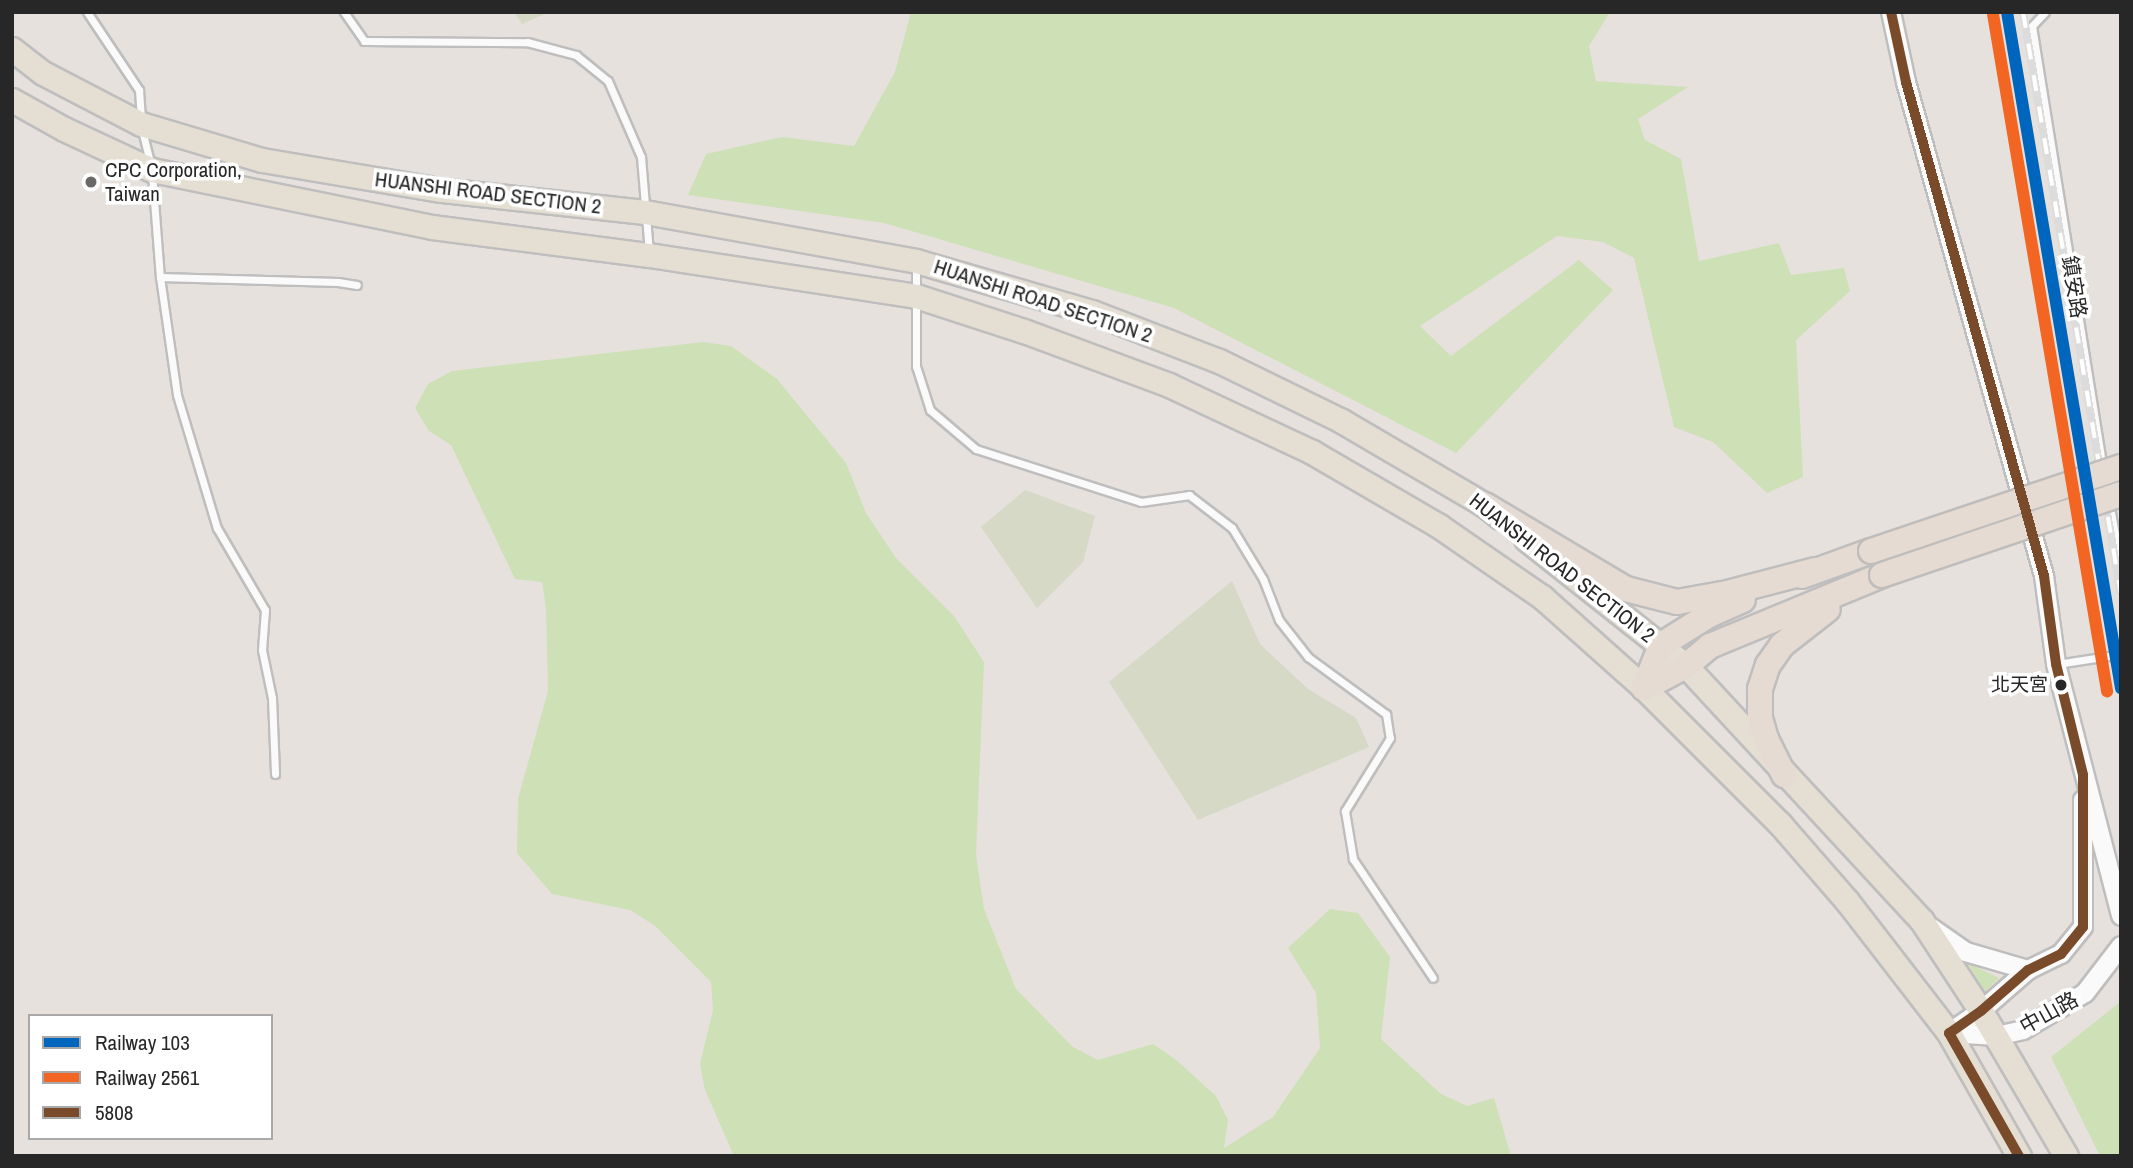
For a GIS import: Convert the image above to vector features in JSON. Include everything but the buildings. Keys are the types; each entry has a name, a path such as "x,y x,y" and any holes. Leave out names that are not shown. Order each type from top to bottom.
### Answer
{"highway":[{"path":"1485,505 1626,589 1677,602 1723,594 1815,570 1871,551 2113,482"},
{"path":"1644,688 1686,666 1710,646 2113,482"},
{"path":"1644,688 1661,645 1709,615 1815,570"},
{"path":"1784,775 1766,739 1760,718 1760,689 1768,665 1782,645 1803,627 1872,580"}],"main road":[{"name":"HUANSHI ROAD SECTION 2","path":"12,50 43,73 141,124 262,160 442,190 645,212 916,261 1092,313 1219,361 1340,420 1485,505 1686,666 1784,775 1922,921 1981,1010"},
{"name":"HUANSHI ROAD SECTION 2","path":"18,104 152,170 432,227 649,254 916,296 1024,331 1169,385 1312,452 1439,526 1542,597 1644,688 1780,824 1847,901 1949,1033"},
{"name":"中山路","path":"1981,1010 2066,1156"},
{"path":"1949,1033 2019,1156"}],"street":[{"name":"中山路","path":"1891,12 1906,82 2044,576 2056,664 2121,916"},
{"name":"中山路","path":"1949,1033 2028,971 2061,954 2083,927 2083,775"},
{"path":"1922,921 1966,952 2028,971"},
{"name":"中山路","path":"1949,1033 1997,1036 2023,1031 2085,993 2121,946"}],"lane":[{"path":"87,12 139,90 141,124 152,170 160,277 177,395 218,528 265,610 262,650 272,698 275,774"},
{"path":"344,12 364,41 527,41 576,55 608,81 641,157 649,254"},
{"name":"鎮安路","path":"2045,12 2032,26 2113,482 2121,566"},
{"path":"916,261 916,366 930,410 976,449 1140,502 1189,495 1232,528 1262,579 1279,620 1308,657 1386,714 1390,738 1345,811 1353,859 1433,978"},
{"path":"160,277 249,282 338,282 357,285"},
{"path":"2056,664 2121,654"}],"green space":[{"path":"514,12 549,12 522,24"},
{"path":"911,12 1610,12 1589,46 1596,81 1688,87 1638,119 1645,140 1681,159 1699,261 1779,243 1791,275 1844,268 1850,291 1796,340 1803,477 1767,493 1713,442 1674,427 1634,258 1603,242 1557,236 1420,326 1451,356 1579,260 1613,290 1456,453 1174,308 884,223 688,195 706,154 782,137 854,146 895,72"},
{"path":"703,342 731,346 777,379 846,463 866,513 896,558 954,616 984,662 976,855 984,909 1016,989 1073,1047 1098,1060 1153,1044 1175,1059 1216,1096 1228,1120 1224,1148 1273,1117 1320,1048 1316,993 1288,948 1330,909 1358,913 1390,957 1381,1039 1441,1094 1467,1106 1494,1098 1511,1156 734,1156 705,1090 700,1064 713,1010 711,982 654,925 630,910 552,894 517,853 518,799 548,691 546,608 542,582 515,579 451,445 429,431 415,408 428,384 452,371"},
{"path":"1025,490 1095,516 1083,562 1037,608 981,527"},
{"path":"1232,581 1260,644 1308,689 1356,718 1369,747 1198,820 1109,682"},
{"path":"1968,963 1999,978 1985,992"},
{"path":"2120,1002 2121,1156 2100,1156 2051,1057"}],"railway":[{"path":"2023,12 2121,595"}],"rail line":[{"name":"103","path":"2007,12 2121,688"},
{"name":"2561","path":"1993,14 2107,691"}],"transit line":[{"name":"5808","path":"1891,12 1906,82 2044,576 2056,664 2083,775 2083,927 2061,954 2028,970 1981,1011 1949,1033 2019,1156"}],"place":[{"name":"CPC Corporation, Taiwan","path":"91,182"},
{"name":"北天宮","path":"2061,685"}]}
